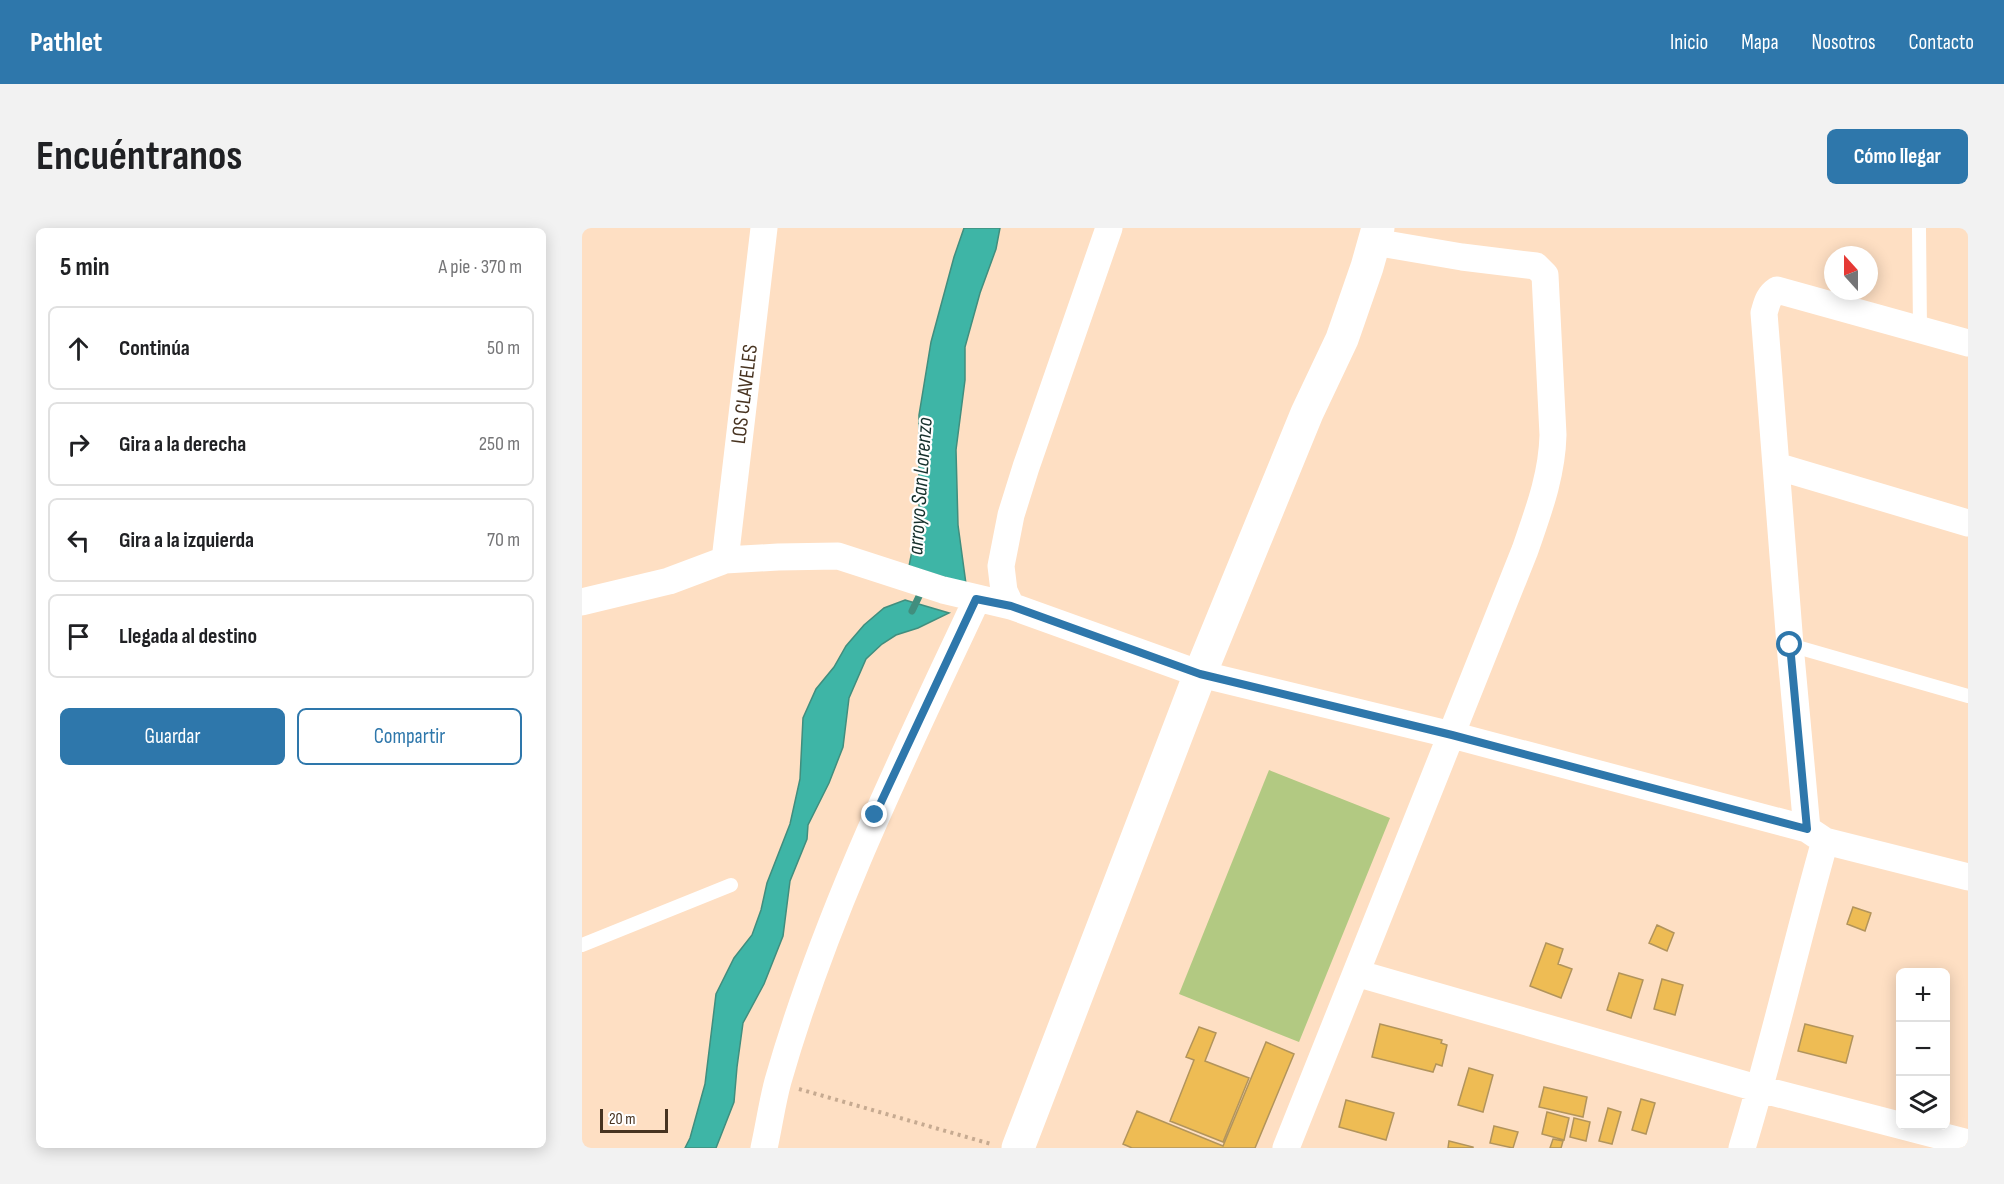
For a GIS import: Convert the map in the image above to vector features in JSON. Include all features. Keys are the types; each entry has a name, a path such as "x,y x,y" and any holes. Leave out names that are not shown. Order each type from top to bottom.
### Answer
{"street":[{"name":"LOS CLAVELES","path":"725,560 764,228"},
{"path":"1011,606 1004,591 1001,566 1011,516 1109,228"},
{"path":"1005,1146 1307,413 1342,339 1376,235 1462,257 1536,266 1545,275 1553,456 1548,484 1525,550 1286,1148"},
{"path":"1742,1148 1760,1089 1799,932 1816,835 1790,645 1764,314 1771,294 1777,290 1968,343"},
{"path":"1776,466 1968,523"},
{"path":"582,602 669,581 725,560 838,556 943,590 1011,606 1200,674 1452,735 1968,877"},
{"path":"764,1148 778,1083 820,952 875,815 976,599"},
{"path":"1356,973 1760,1089 1968,1143"}],"lane":[{"path":"1919,228 1920,329"},
{"path":"1790,645 1968,696"},
{"path":"582,945 731,885"}],"path":[{"path":"778,1083 1005,1146"}],"green space":[{"path":"1269,770 1390,818 1299,1042 1179,994"}],"water":[{"path":"964,228 1000,228 996,249 980,293 965,347 965,380 956,450 958,525 966,584 909,566 919,516 919,415 931,342"},
{"path":"905,600 949,613 918,628 896,635 866,659 849,698 843,747 829,783 808,825 807,839 790,881 783,936 764,984 743,1023 734,1102 716,1148 685,1148 705,1084 716,994 734,958 752,935 767,883 790,824 800,779 803,718 816,689 864,625 884,608"}],"building":[{"path":"1853,907 1871,913 1865,931 1847,924"},
{"path":"1657,925 1674,933 1667,951 1649,943"},
{"path":"1546,943 1563,949 1558,964 1572,969 1561,998 1530,986"},
{"path":"1619,973 1643,980 1631,1018 1607,1010"},
{"path":"1662,979 1683,985 1675,1015 1654,1009"},
{"path":"1380,1024 1442,1040 1441,1043 1447,1045 1442,1066 1436,1064 1433,1072 1372,1057"},
{"path":"1805,1024 1853,1036 1846,1063 1798,1051"},
{"path":"1199,1027 1216,1033 1205,1061 1249,1078 1223,1142 1170,1121 1194,1060 1186,1057"},
{"path":"1266,1042 1294,1054 1255,1148 1132,1148 1123,1144 1137,1111 1223,1146"},
{"path":"1469,1068 1493,1075 1483,1112 1458,1105"},
{"path":"1544,1087 1587,1097 1583,1117 1539,1107"},
{"path":"1641,1099 1655,1103 1646,1134 1632,1130"},
{"path":"1346,1100 1394,1113 1386,1140 1339,1127"},
{"path":"1608,1108 1621,1112 1612,1144 1599,1141"},
{"path":"1547,1112 1569,1118 1564,1140 1542,1134"},
{"path":"1574,1118 1590,1122 1586,1141 1570,1137"},
{"path":"1494,1126 1518,1132 1513,1148 1490,1143"},
{"path":"1553,1139 1563,1141 1561,1148 1550,1148"},
{"path":"1449,1141 1473,1147 1473,1148 1448,1148"}],"waterway":[{"name":"arroyo San Lorenzo","path":"912,611 923,588"}],"route":[{"path":"875,815 976,599 1011,606 1200,674 1452,735 1807,829 1790,645"}]}
